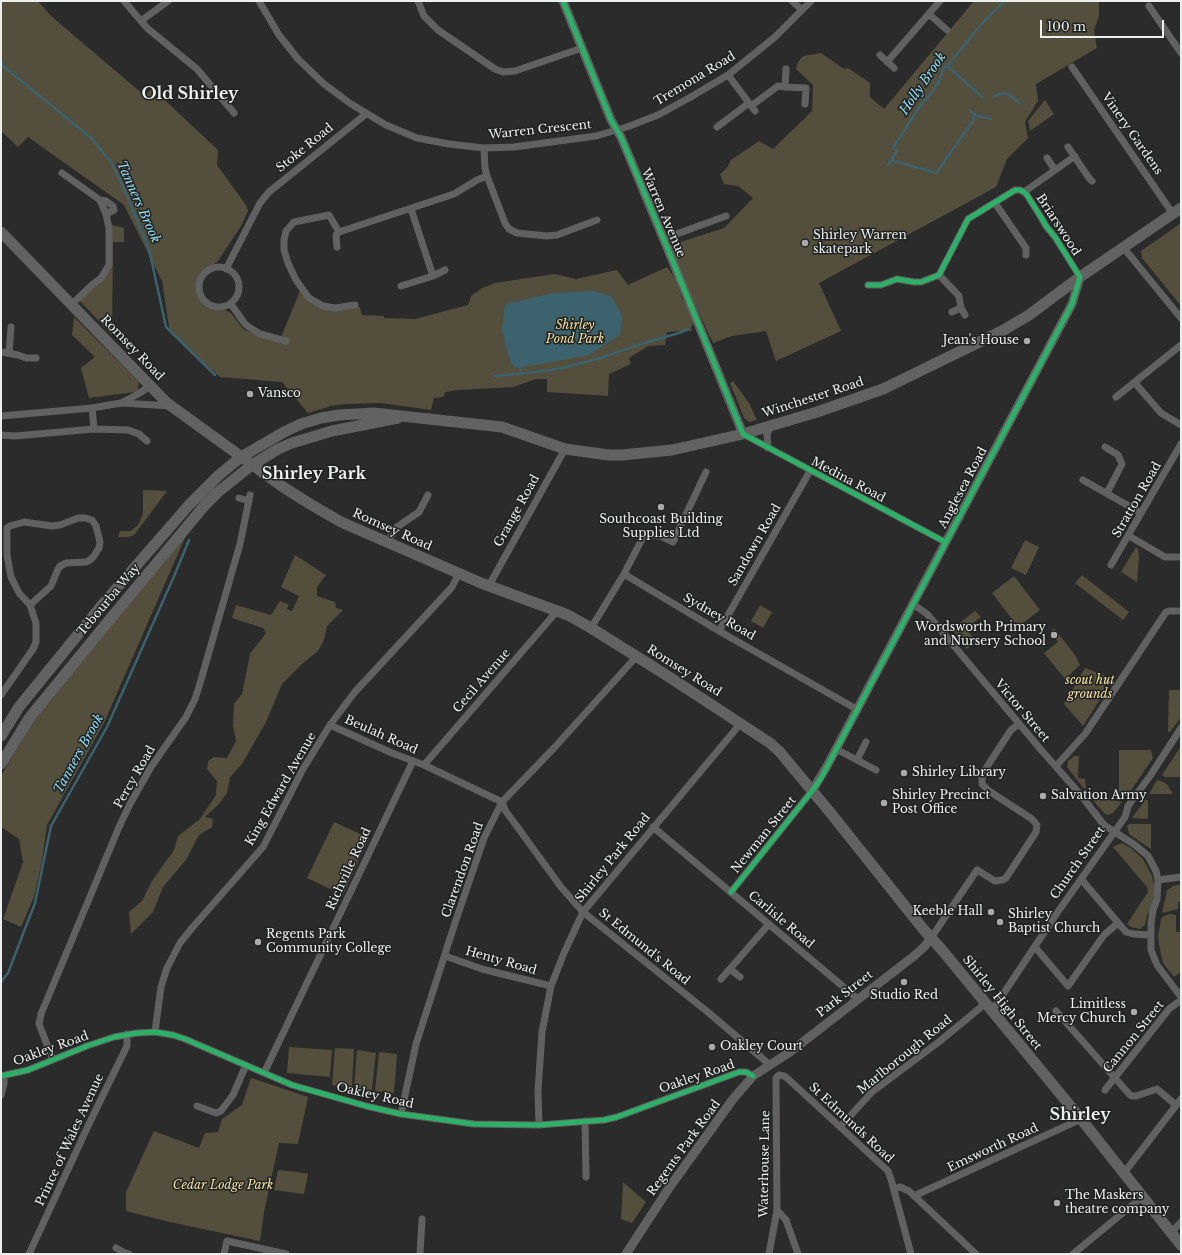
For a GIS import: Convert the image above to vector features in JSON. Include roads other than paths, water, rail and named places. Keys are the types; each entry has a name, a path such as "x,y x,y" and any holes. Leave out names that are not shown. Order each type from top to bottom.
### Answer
{"main road":[{"name":"Winchester Road","path":"241,457 301,424 321,418 339,415 374,413 502,427 563,452 609,455 647,454 743,434 817,412 883,389 977,344 1029,315 1080,277 1177,211"},
{"name":"Romsey Road","path":"1,232 171,406 252,465 310,504 341,522 490,586 558,610 591,628 770,743 779,751 812,791"},
{"name":"Winchester Road","path":"252,465 278,449 309,437 409,416"},
{"name":"Tebourba Way","path":"1,736 19,707 102,605 203,491 241,457"},
{"name":"Tebourba Way","path":"1,764 30,717 201,510 218,492 252,465"},
{"name":"Shirley High Street","path":"812,791 931,938 1081,1119 1181,1245"}],"street":[{"path":"124,1 141,22 197,69 234,113"},
{"path":"141,22 168,1"},
{"name":"Warren Crescent","path":"259,1 286,45 306,68 337,94 366,114 386,125 418,138 449,144 484,148 532,145 596,136 617,130"},
{"path":"418,1 424,16 438,30 495,69 503,72 515,71 582,48"},
{"name":"Warren Avenue","path":"563,1 611,120 617,130 663,239 743,434"},
{"path":"792,1 802,10"},
{"name":"Tremona Road","path":"617,130 658,115 728,75 775,37 811,1"},
{"path":"887,62 940,1"},
{"path":"1149,6 1181,53"},
{"path":"929,14 946,30"},
{"path":"880,55 894,68"},
{"name":"Vinery Gardens","path":"1072,67 1177,211"},
{"path":"785,86 786,69"},
{"path":"728,75 752,107"},
{"path":"717,127 752,107 778,86 806,88 805,104"},
{"name":"Stoke Road","path":"226,268 260,203 275,186 366,114"},
{"path":"1068,147 1092,181"},
{"path":"484,148 487,176 505,223 512,231 547,236 557,235 597,220"},
{"path":"1024,192 1075,156"},
{"path":"1047,158 1055,170"},
{"path":"62,173 100,200 106,214 109,228 109,265 101,278 72,304"},
{"path":"337,247 336,235 339,232 454,194 477,180 487,176"},
{"name":"Briarswood","path":"939,275 968,220 1015,190 1020,190 1024,192 1080,277"},
{"path":"995,203 1026,248 1026,255"},
{"path":"411,209 433,276"},
{"path":"339,232 329,215 294,222 286,231 284,250 296,280 309,298 323,306 336,308 355,305"},
{"path":"663,239 726,216"},
{"path":"1123,247 1181,318"},
{"path":"220,267 226,268 235,275 239,286 239,293 231,304 222,308 215,308 208,305 201,298 199,291 200,280 208,270 220,267"},
{"path":"401,286 433,276 445,270"},
{"path":"868,285 881,285 897,279 921,282 939,275 959,296 961,308 965,315"},
{"name":"Anglesea Road","path":"812,791 821,778 858,710 945,542 1072,304 1080,277"},
{"path":"231,304 246,324 252,329 260,334 286,341"},
{"path":"952,312 961,308"},
{"path":"9,353 11,327"},
{"path":"1116,397 1181,345"},
{"path":"1,352 26,358 36,358"},
{"path":"1135,383 1160,413 1181,426"},
{"path":"121,403 150,386"},
{"path":"1,416 92,408 121,403 171,406"},
{"path":"92,408 94,428"},
{"path":"768,448 767,435 770,426"},
{"path":"1,434 15,436 94,428 128,430 139,434 147,441"},
{"name":"Medina Road","path":"743,434 945,542"},
{"name":"Stratton Road","path":"1111,565 1181,444"},
{"path":"1105,447 1118,454 1122,464 1107,493"},
{"name":"Grange Road","path":"490,586 563,452"},
{"name":"Sandown Road","path":"719,631 810,471"},
{"path":"591,628 624,574 642,539 651,535 660,536 673,542 706,472"},
{"path":"1083,480 1141,513"},
{"path":"387,542 397,527 411,519 419,512 428,495"},
{"name":"Percy Road","path":"53,1060 39,1024 41,1014 130,804 151,767 186,717 195,699 241,539 250,498 239,498"},
{"path":"1,694 33,649 36,642 36,623 30,605 19,593 11,577 7,555 6,528 24,522 52,526 60,525 78,518 92,520 96,526 100,542 99,548 94,556 86,562 66,563 60,566 51,586 30,605"},
{"path":"1129,536 1165,557 1181,557"},
{"name":"King Edward Avenue","path":"155,1032 161,987 167,968 180,943 263,847 303,769 330,725 354,693 452,587 459,573"},
{"name":"Sydney Road","path":"624,574 719,631 858,710"},
{"name":"Victor Street","path":"913,604 930,618 1056,766 1104,825 1142,850 1148,856 1156,871 1158,880"},
{"name":"Cecil Avenue","path":"424,765 558,610"},
{"path":"1056,766 1085,734 1166,612 1169,610 1180,611"},
{"name":"Clarendon Road","path":"401,1114 416,1044 484,838 502,802 554,748 636,656"},
{"name":"Shirley Park Road","path":"539,1125 538,1091 542,1032 551,986 583,912 741,723"},
{"path":"931,938 977,870 995,881 1006,878 1036,832 1037,825 1032,819 989,791 982,784 982,775 990,762 1011,730 1019,724"},
{"name":"Beulah Road","path":"330,725 392,753 424,765"},
{"name":"Church Street","path":"989,1007 1035,947 1125,817 1128,806 1150,776 1181,728"},
{"path":"857,760 866,742"},
{"path":"836,749 876,770"},
{"name":"Richville Road","path":"264,1073 413,761"},
{"path":"424,765 502,802"},
{"name":"Newman Street","path":"731,892 812,791"},
{"name":"St Edmund's Road","path":"502,802 505,810 562,887 583,912 770,1065"},
{"name":"Carlisle Road","path":"653,827 858,999"},
{"path":"1181,877 1158,880 1158,899 1152,916 1151,935 1151,950 1157,965 1181,998"},
{"path":"1081,879 1126,932 1151,935"},
{"path":"1035,947 1068,986 1104,935 1118,923"},
{"path":"721,979 769,924"},
{"name":"Park Street","path":"770,1065 790,1052 919,953 931,938"},
{"name":"Henty Road","path":"445,956 482,969 551,986"},
{"path":"730,969 740,977"},
{"name":"Cannon Street","path":"1105,1090 1169,1009 1181,998"},
{"name":"Marlborough Road","path":"840,1127 872,1092 940,1041 989,1007"},
{"path":"1056,1011 1114,1078 1132,1096 1157,1089 1176,1105"},
{"name":"Oakley Road","path":"2,1076 28,1070 104,1040 128,1034 155,1032 185,1039 292,1085 366,1106 401,1114 474,1124 539,1125 604,1120 617,1117 739,1072 746,1072 753,1076"},
{"name":"Prince of Wales Avenue","path":"29,1254 127,1046 128,1034"},
{"path":"198,1106 216,1113 220,1111 233,1095 246,1065"},
{"name":"Regents Park Road","path":"626,1254 669,1188 733,1100 753,1076 770,1065"},
{"name":"St Edmunds Road","path":"779,1075 787,1078 888,1171 894,1188 911,1254"},
{"name":"Waterhouse Lane","path":"769,1254 778,1210 776,1078 779,1075"},
{"path":"1,1094 4,1084 2,1076"},
{"path":"1124,1173 1181,1099"},
{"name":"Emsworth Road","path":"914,1196 1081,1119"},
{"path":"585,1121 586,1177"},
{"path":"894,1188 904,1188 914,1196 976,1254"},
{"path":"1073,1254 1142,1197"},
{"path":"778,1210 786,1220 798,1254"},
{"path":"420,1254 422,1219"},
{"path":"1171,1233 1181,1222"},
{"path":"224,1254 227,1241 286,1254"},
{"path":"116,1248 129,1254"}],"water":[{"path":"593,291 611,296 622,315 620,335 589,355 515,368 510,361 502,331 505,304 553,293"}],"waterway":[{"name":"Holly Brook","path":"888,165 897,151 893,148 920,106 932,92 939,81 944,68 985,20 1005,1"},
{"name":"Tanners Brook","path":"1,62 3,66 90,137 111,162 125,191 149,249 166,327 215,375"},
{"path":"947,66 982,97"},
{"path":"994,96 1006,93 1020,103"},
{"path":"891,160 936,173 973,121 975,115 970,110"},
{"path":"975,115 991,119"},
{"name":"Holly Brook","path":"495,376 563,368 597,359 688,329"},
{"name":"Holly Brook","path":"520,367 521,373"},
{"name":"Tanners Brook","path":"1,982 8,973 35,903 51,826 107,727 189,540"}],"place":[{"name":"Shirley Warren skatepark","path":"805,243"},
{"name":"Jean's House","path":"1027,341"},
{"name":"Vansco","path":"250,394"},
{"name":"Southcoast Building Supplies Ltd","path":"661,507"},
{"name":"Wordsworth Primary and Nursery School","path":"1054,635"},
{"name":"Shirley Library","path":"904,773"},
{"name":"Salvation Army","path":"1043,796"},
{"name":"Shirley Precinct Post Office","path":"884,803"},
{"name":"Keeble Hall","path":"991,912"},
{"name":"Shirley Baptist Church","path":"1000,922"},
{"name":"Regents Park Community College","path":"258,942"},
{"name":"Studio Red","path":"904,982"},
{"name":"Limitless Mercy Church","path":"1134,1012"},
{"name":"Oakley Court","path":"712,1047"},
{"name":"The Maskers theatre company","path":"1057,1203"}],"district":[{"name":"Old Shirley","path":"190,94"},
{"name":"Shirley Park","path":"314,474"},
{"name":"Shirley","path":"1080,1115"}],"park label":[{"name":"Shirley Pond Park","path":"575,333"},
{"name":"scout hut grounds","path":"1090,688"},
{"name":"Cedar Lodge Park","path":"223,1186"}]}
